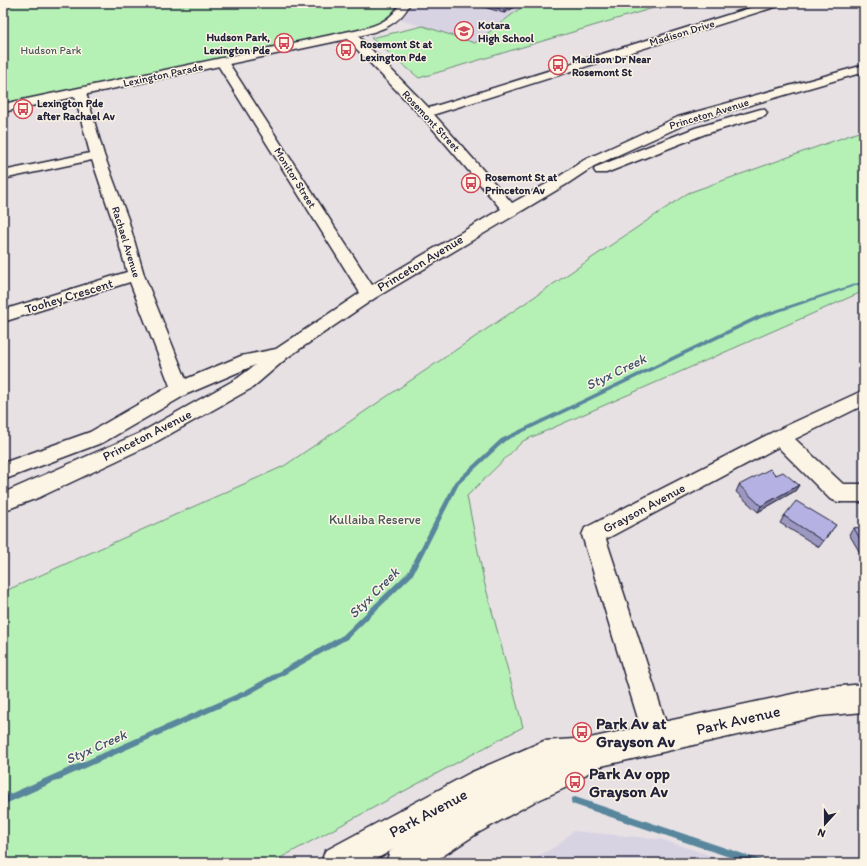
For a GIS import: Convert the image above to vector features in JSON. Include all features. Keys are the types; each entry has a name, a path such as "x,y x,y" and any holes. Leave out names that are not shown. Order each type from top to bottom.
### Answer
{"main road":[{"name":"Madison Drive","path":"426,112 777,3"},
{"name":"Lexington Parade","path":"3,108 350,35"},
{"name":"Rosemont Street","path":"350,35 426,112"},
{"name":"Park Avenue","path":"337,863 481,784 544,756 590,753 820,702 864,698"},
{"name":"Park Avenue","path":"402,863 467,822 521,792 554,777 590,753"},
{"path":"368,863 389,850 417,818"}],"street":[{"name":"Lexington Parade","path":"350,35 372,30 390,22 403,12 405,3"},
{"name":"Monitor Street","path":"222,62 369,294"},
{"name":"Princeton Avenue","path":"3,502 32,491 147,438 245,383 282,353 369,294 510,210 562,181 590,163 683,120 864,68"},
{"name":"Rachael Avenue","path":"80,93 97,154 120,219 136,275 180,389"},
{"name":"Princeton Avenue","path":"562,181 608,169 700,131 773,109"},
{"name":"Rosemont Street","path":"426,112 510,210"},
{"path":"3,175 97,154"},
{"name":"Toohey Crescent","path":"3,316 136,275"},
{"name":"Princeton Avenue","path":"3,472 97,436 180,389 248,360 282,353"},
{"name":"Grayson Avenue","path":"657,738 593,535 780,437 864,397"},
{"path":"780,437 838,494 864,492"}],"shaded area":[{"name":"Kotara High School","path":"405,3 527,3 475,43 395,18"},
{"path":"573,831 660,839 734,863 526,863 558,845"}],"green space":[{"name":"Hudson Park","path":"19,3 401,3 403,12 372,30 3,107 3,9"},
{"path":"527,3 670,3 419,78 371,38 423,26 475,43"},
{"name":"Kullaiba Reserve","path":"864,130 864,291 523,441 467,496 484,581 523,727 271,863 3,863 3,592 284,466 688,193"}],"building":[{"path":"479,3 517,3 504,10"},
{"path":"770,469 776,475 783,472 799,485 761,506 739,485"},
{"path":"796,501 836,525 823,541 784,516"},
{"path":"864,527 864,546 854,528"}],"waterway":[{"name":"Styx Creek","path":"3,801 246,693 345,637 410,574 457,483 503,440 759,317 864,282"},
{"path":"575,801 758,863"}],"place":[{"name":"Kotara High School","path":"464,31"},
{"name":"Hudson Park, Lexington Pde","path":"284,43"},
{"name":"Rosemont St at Lexington Pde","path":"346,50"},
{"name":"Madison Dr Near Rosemont St","path":"558,65"},
{"name":"Lexington Pde after Rachael Av","path":"23,109"},
{"name":"Rosemont St at Princeton Av","path":"471,183"},
{"name":"Park Av at Grayson Av","path":"582,732"},
{"name":"Park Av opp Grayson Av","path":"575,782"}]}
